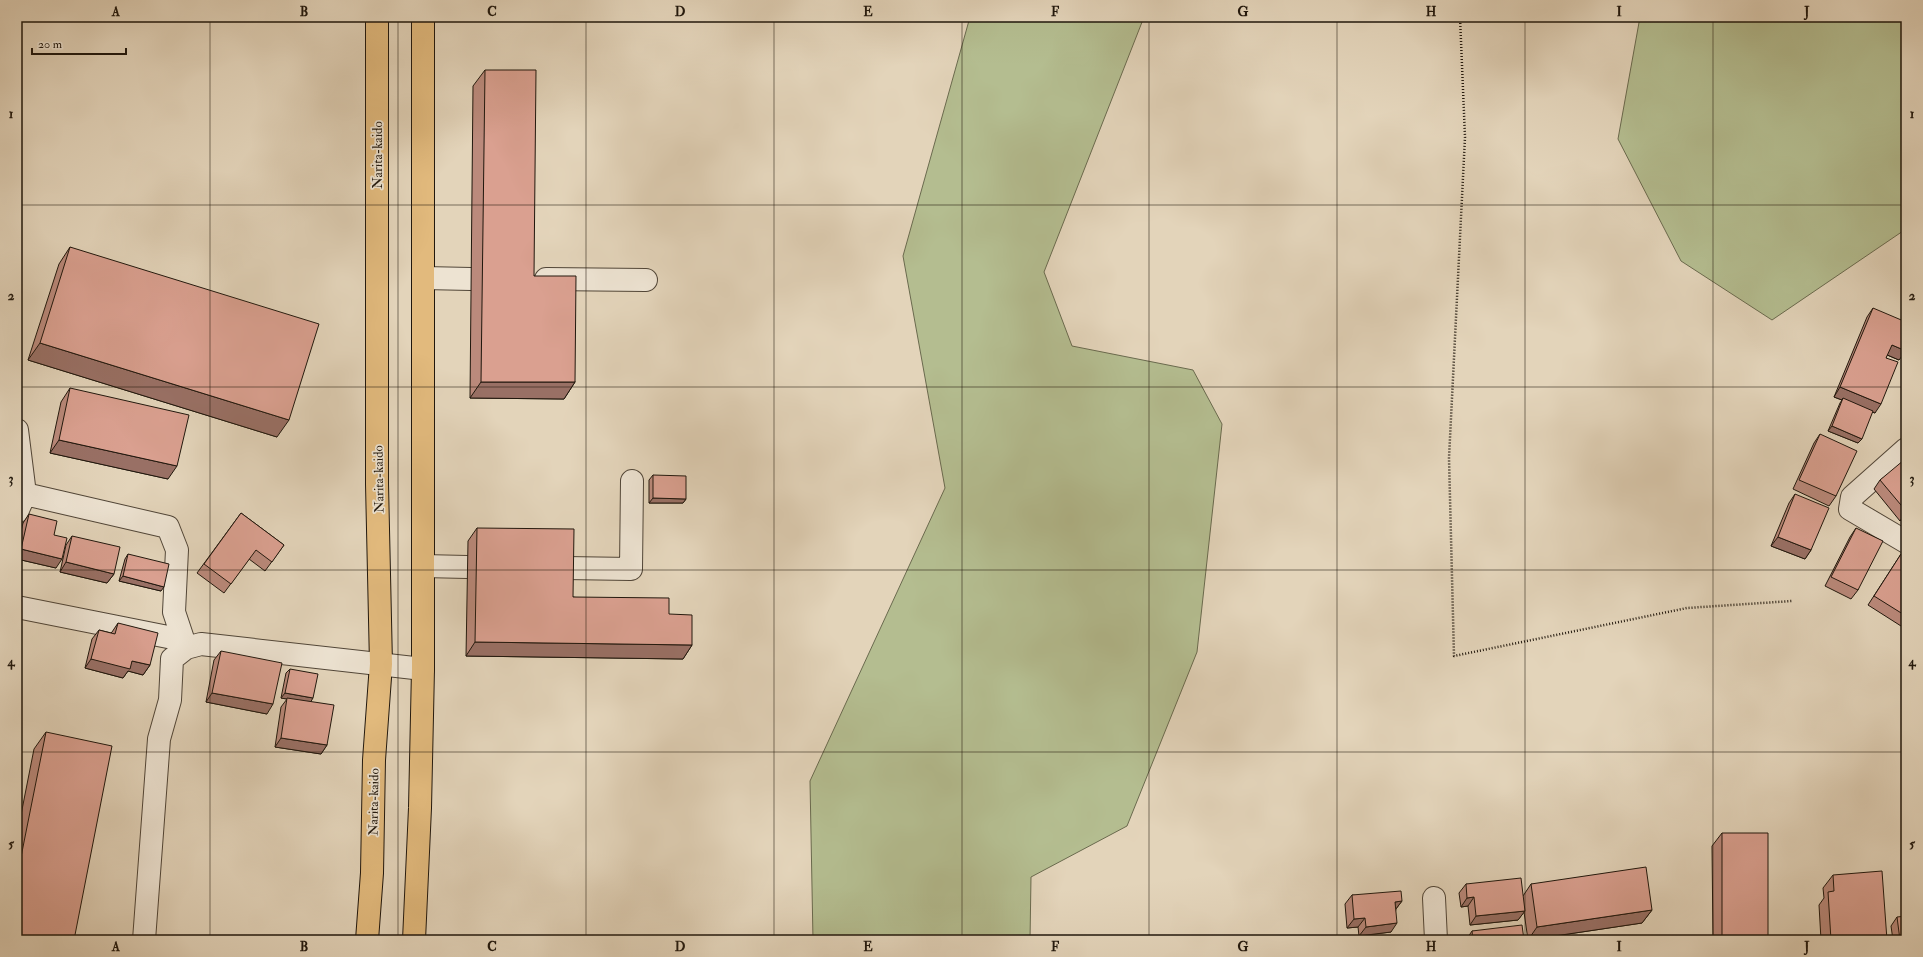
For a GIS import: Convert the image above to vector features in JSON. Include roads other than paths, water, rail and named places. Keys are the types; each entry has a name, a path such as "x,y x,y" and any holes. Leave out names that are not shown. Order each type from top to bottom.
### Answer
{"highway":[{"name":"Narita-kaido","path":"367,940 372,873 374,760 381,664 377,484 377,17"},
{"path":"414,940 420,808 423,669 424,17"}],"street":[{"path":"424,278 471,279"},
{"path":"528,279 646,280"},
{"path":"17,430 21,503 168,528 178,550 174,612 185,644"},
{"path":"1906,449 1852,497 1850,509 1906,542"},
{"path":"564,568 631,569 632,480"},
{"path":"424,566 467,567"},
{"path":"17,607 185,644 201,644 423,669"},
{"path":"144,940 159,738 170,700 172,659 185,644"},
{"path":"1434,898 1436,940"}]}
